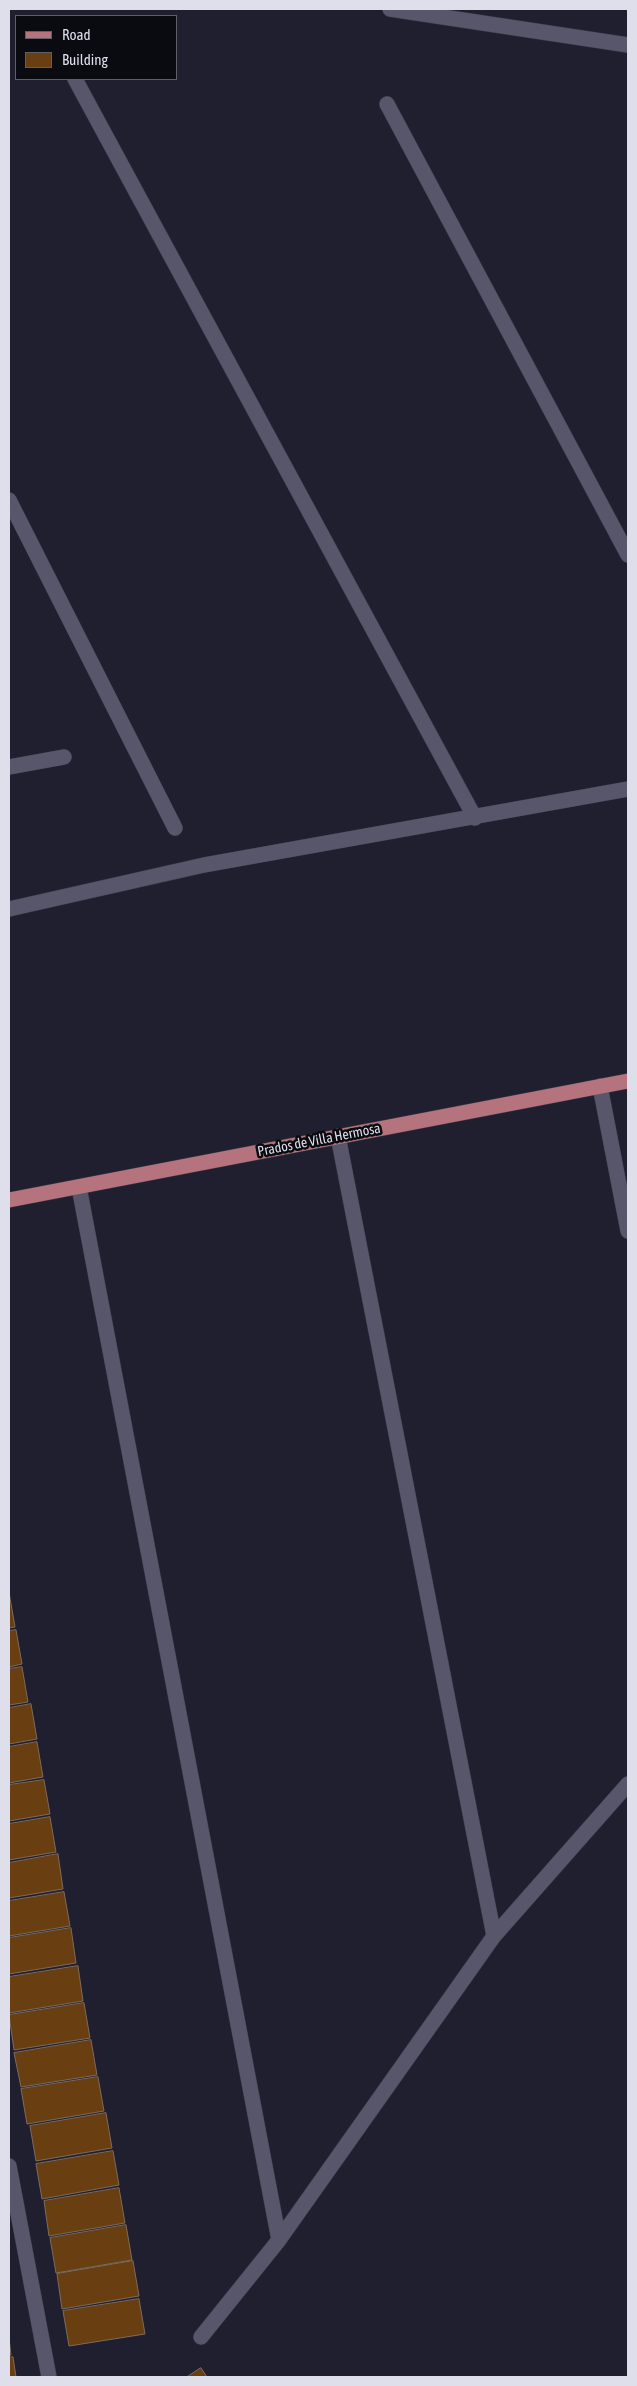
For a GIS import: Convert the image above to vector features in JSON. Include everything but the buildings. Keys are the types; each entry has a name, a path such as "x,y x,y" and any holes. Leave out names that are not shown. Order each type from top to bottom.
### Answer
{"main road":[{"name":"Prados de Villa Hermosa","path":"9,1200 628,1081"}],"street":[{"path":"390,9 628,45"},
{"path":"76,80 475,818"},
{"path":"387,104 628,555"},
{"path":"9,500 175,828"},
{"path":"9,767 64,757"},
{"path":"9,909 204,865 475,818 628,789"},
{"path":"600,1086 628,1231"},
{"path":"338,1136 494,1936"},
{"path":"79,1187 280,2240"},
{"path":"201,2337 280,2240 494,1936 628,1784"},
{"path":"9,2166 49,2377"}]}
